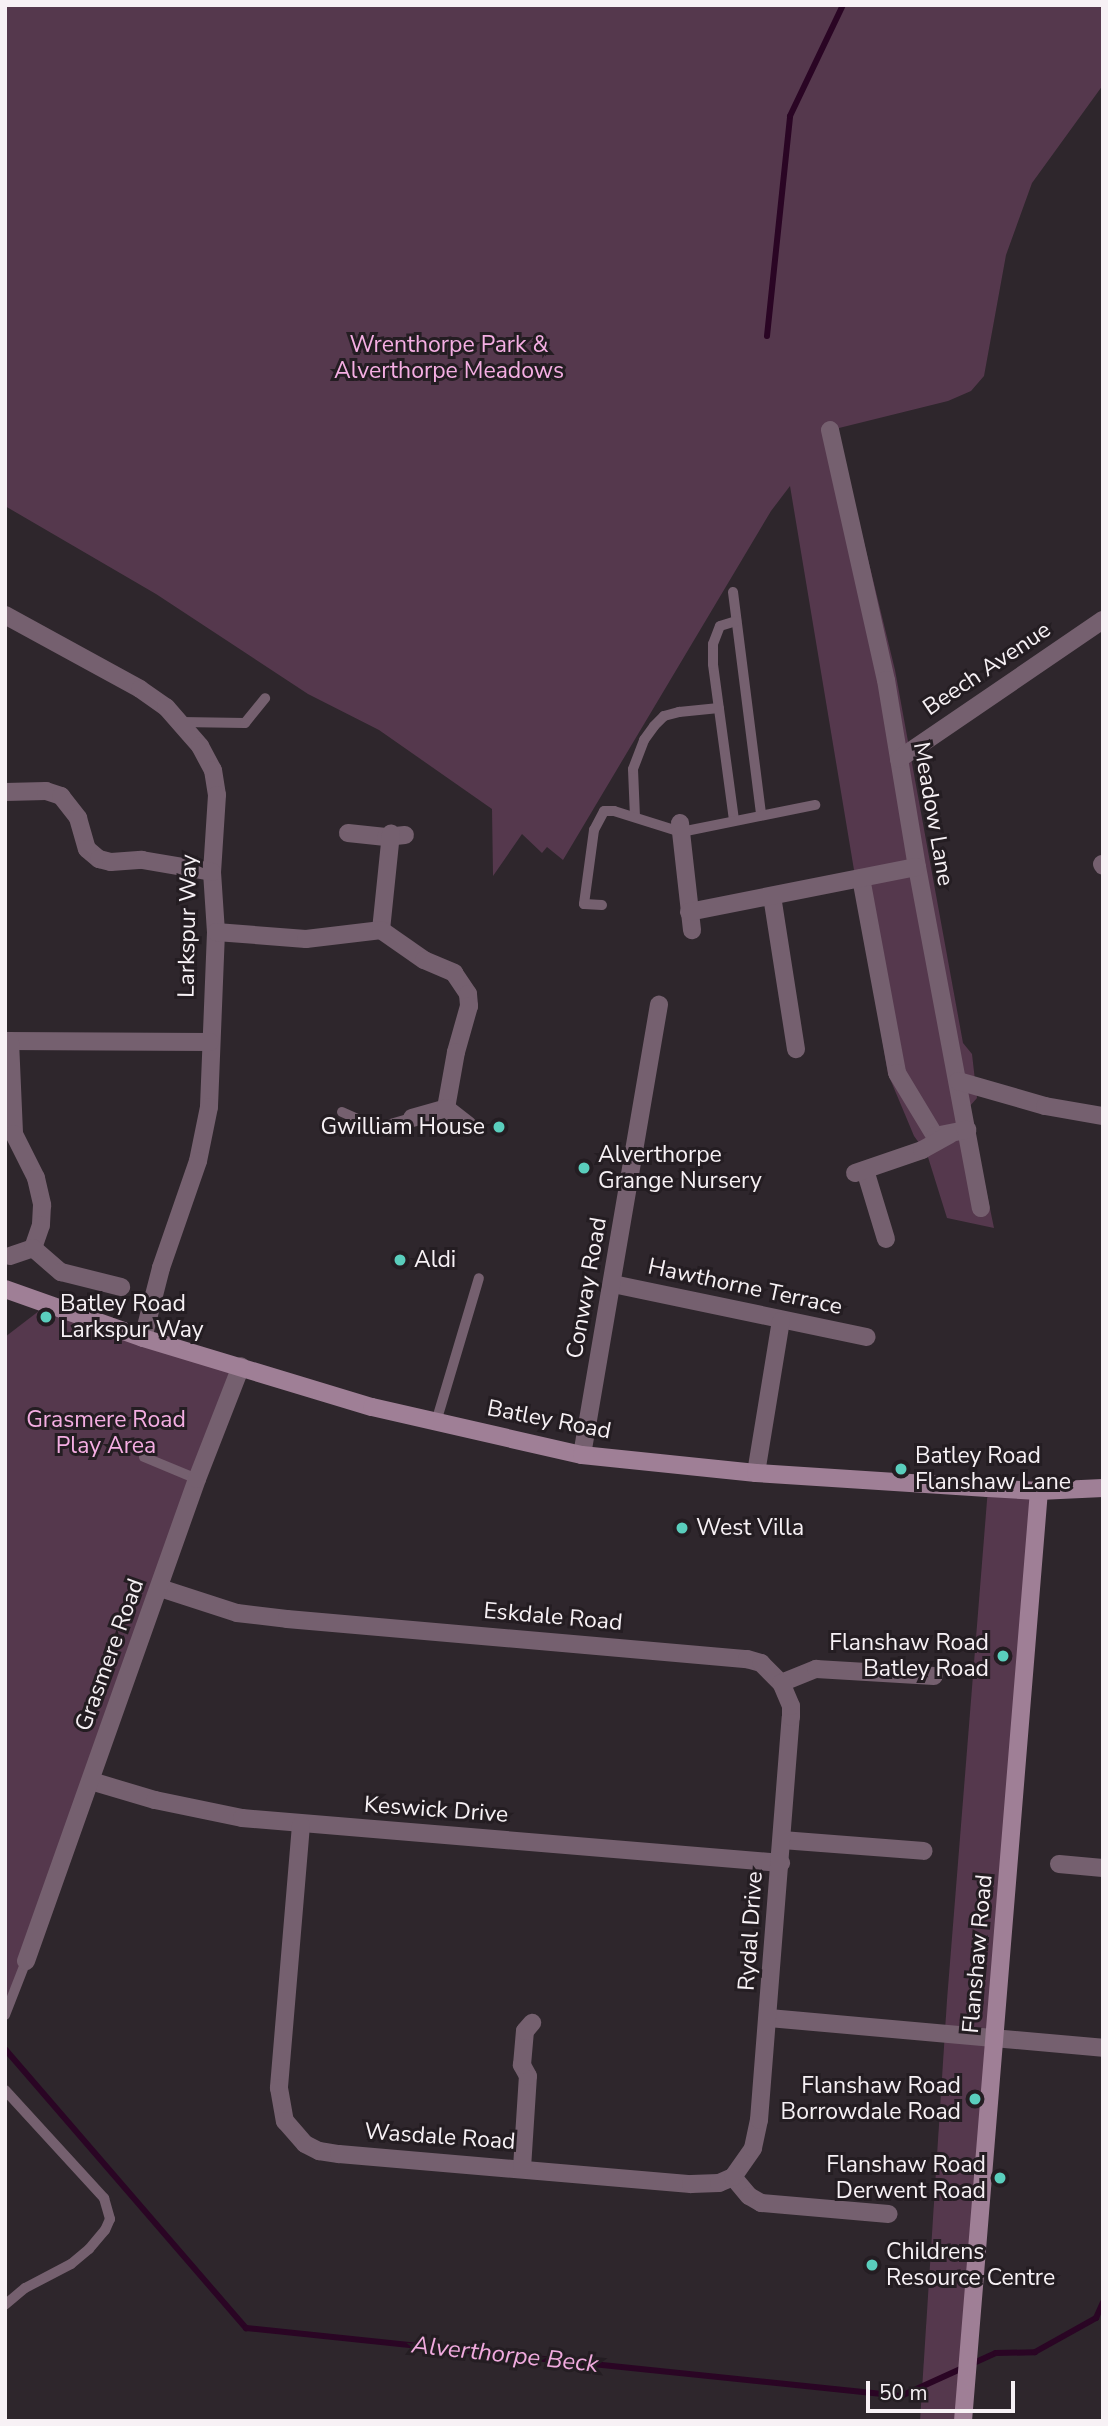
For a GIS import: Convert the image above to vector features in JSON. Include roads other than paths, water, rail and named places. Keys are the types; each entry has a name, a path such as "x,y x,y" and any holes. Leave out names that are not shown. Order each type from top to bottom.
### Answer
{"street":[{"name":"Meadow Lane","path":"830,430 886,680 917,867 958,1081 961,1131 981,1208"},
{"name":"Larkspur Way","path":"5,615 140,689 181,722 200,746 212,770 217,795 212,872 216,932 209,1107 198,1161 161,1268 144,1338"},
{"name":"Beech Avenue","path":"899,760 1103,620"},
{"path":"5,792 46,791 61,796 78,818 87,849 99,859 111,862 142,860 212,872"},
{"path":"681,827 690,921 772,895 917,867"},
{"path":"348,833 386,837 398,835 381,930"},
{"path":"861,878 897,1073 935,1136 961,1131"},
{"path":"772,895 796,1053"},
{"path":"216,932 306,939 381,930 418,956 454,973 468,994 469,1006 456,1052 446,1108"},
{"name":"Conway Road","path":"582,1455 659,1005"},
{"path":"33,1248 41,1225 42,1205 36,1178 13,1134 8,1041 210,1042"},
{"path":"958,1081 1045,1106 1103,1116"},
{"path":"412,1118 446,1108"},
{"path":"446,1108 468,1125"},
{"path":"886,1239 860,1171 922,1150 961,1131"},
{"path":"10,1256 33,1248"},
{"path":"33,1248 61,1272 121,1287"},
{"name":"Hawthorne Terrace","path":"612,1284 781,1321 867,1336"},
{"name":"Batley Road","path":"5,1289 144,1338 372,1407 582,1455 757,1472 1039,1491 1103,1488"},
{"path":"757,1472 781,1321"},
{"name":"Grasmere Road","path":"26,1961 197,1479 241,1366"},
{"name":"Flanshaw Road","path":"963,2421 1039,1491"},
{"name":"Eskdale Road","path":"160,1588 237,1612 287,1619 747,1659 761,1663 781,1683"},
{"path":"781,1683 816,1669 934,1676"},
{"name":"Rydal Drive","path":"733,2178 753,2148 757,2133 769,2018 791,1717 791,1706 781,1683"},
{"name":"Keswick Drive","path":"91,1781 155,1800 242,1818 781,1863"},
{"name":"Wasdale Road","path":"301,1825 279,2073 280,2106 285,2121 295,2135 319,2151 691,2184 719,2183 733,2178"},
{"path":"782,1840 924,1851"},
{"path":"1059,1864 1103,1868"},
{"path":"769,2018 1103,2048"},
{"path":"522,2168 528,2076 522,2065 525,2031 532,2023"},
{"path":"733,2178 749,2196 761,2203 889,2214"}],"lane":[{"path":"733,592 761,815"},
{"path":"734,820 713,644 720,626 736,621"},
{"path":"181,722 245,723 265,698"},
{"path":"635,817 633,769 644,740 654,726 664,716 719,708"},
{"path":"602,905 584,904 597,820 604,811 681,827 815,805"},
{"path":"342,1112 371,1125 387,1125 412,1118"},
{"path":"436,1422 479,1278"},
{"path":"144,1457 197,1479"},
{"path":"5,2015 26,1961"},
{"path":"5,2090 104,2198 110,2219 97,2240 71,2264 25,2288 5,2305"}],"waterway":[{"path":"767,336 790,116 843,5"},
{"name":"Alverthorpe Beck","path":"5,2049 246,2328 901,2396 996,2353 1035,2352 1096,2318 1103,2302"}],"place":[{"name":"Gwilliam House","path":"499,1127"},
{"name":"Alverthorpe Grange Nursery","path":"584,1168"},
{"name":"Aldi","path":"400,1260"},
{"name":"Batley Road Larkspur Way","path":"46,1317"},
{"name":"Batley Road Flanshaw Lane","path":"901,1469"},
{"name":"West Villa","path":"682,1528"},
{"name":"Flanshaw Road Batley Road","path":"1003,1656"},
{"name":"Flanshaw Road Borrowdale Road","path":"975,2099"},
{"name":"Flanshaw Road Derwent Road","path":"1000,2178"},
{"name":"Childrens Resource Centre","path":"872,2265"}],"park label":[{"name":"Wrenthorpe Park & Alverthorpe Meadows","path":"449,358"},
{"name":"Grasmere Road Play Area","path":"106,1433"}]}
